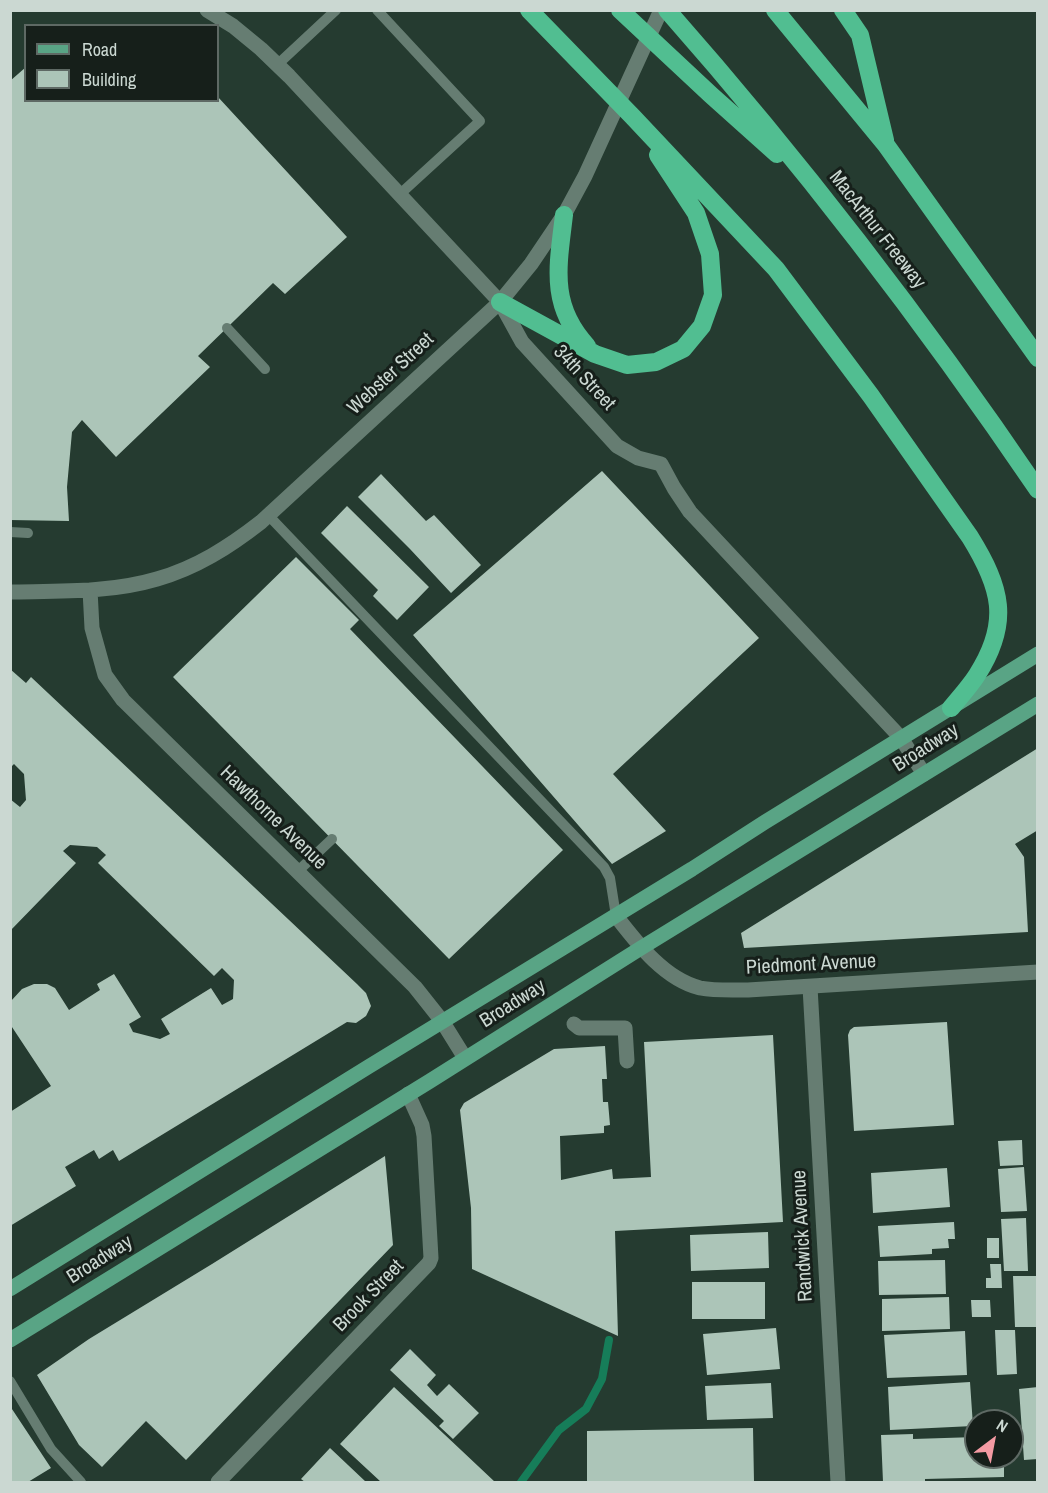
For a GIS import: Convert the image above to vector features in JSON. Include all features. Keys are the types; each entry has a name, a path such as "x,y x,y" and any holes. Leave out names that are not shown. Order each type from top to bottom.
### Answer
{"highway":[{"path":"530,10 633,117 675,169 776,270 871,396 985,561 999,606 997,630 977,675 951,708"},
{"path":"620,10 819,191"},
{"name":"MacArthur Freeway","path":"667,10 819,191 914,314 1038,489"},
{"path":"775,10 886,145 1038,358"},
{"path":"843,10 860,35 886,145"},
{"path":"500,302 595,354 627,365 656,362 683,349 702,326 713,295 710,254 696,213 675,169"},
{"path":"564,215 558,263 559,290 566,314 577,335 595,354"}],"main road":[{"name":"Broadway","path":"10,1289 1038,654"},
{"name":"Broadway","path":"10,1340 1038,704"}],"street":[{"name":"34th Street","path":"207,10 233,26 261,49 500,302 522,342 617,446 638,458 661,464 690,512 902,738 924,774"},
{"name":"Webster Street","path":"10,592 90,590 156,579 188,568 226,548 268,515 500,302 531,264 564,215 585,176 661,10"},
{"name":"Hawthorne Avenue","path":"90,590 92,628 105,675 123,700 415,987 442,1021 465,1058"},
{"name":"Piedmont Avenue","path":"616,915 641,948 672,975 702,988 748,990 1038,972"},
{"name":"Randwick Avenue","path":"810,987 838,1482"},
{"path":"574,1024 579,1028 625,1028 627,1060"},
{"name":"Brook Street","path":"218,1482 429,1263 431,1258 424,1136 422,1125 408,1094"}],"lane":[{"path":"277,65 336,10"},
{"path":"377,10 480,121 399,195"},
{"path":"227,328 265,369"},
{"path":"268,515 604,867 610,878 616,915"},
{"path":"10,532 28,532"},
{"path":"298,871 332,839"},
{"path":"10,1381 51,1449 81,1482"}],"building":[{"path":"24,69 24,102 219,102 219,98 347,237 285,294 273,283 198,356 210,367 116,457 82,420 72,432 67,487 69,521 10,520 10,81"},
{"path":"602,471 759,638 613,774 666,831 612,864 413,635"},
{"path":"381,474 426,521 434,515 481,565 451,593 358,497"},
{"path":"347,506 429,587 397,620 373,596 378,590 321,533"},
{"path":"296,557 359,620 350,629 563,850 449,959 173,677"},
{"path":"10,669 26,683 31,677 357,984 366,993 371,1006 366,1016 356,1023 347,1022 119,1161 113,1150 99,1159 94,1150 65,1167 76,1186 10,1226 10,1112 51,1086 10,1024 11,1001 22,989 34,984 47,984 55,988 69,1010 100,990 97,984 114,974 141,1017 129,1024 133,1032 160,1039 170,1034 161,1019 211,988 222,1005 233,999 234,980 222,968 214,976 98,863 106,855 97,847 70,845 63,851 76,863 10,931 10,799 20,807 26,800 24,774 14,764 10,768"},
{"path":"1038,748 1038,830 1015,844 1024,857 1028,932 744,948 741,933"},
{"path":"947,1022 954,1125 854,1131 848,1035 850,1030 854,1027"},
{"path":"773,1035 783,1222 615,1231 618,1336 472,1269 471,1208 460,1110 464,1103 554,1049 605,1046 607,1079 602,1079 603,1102 608,1102 610,1125 604,1126 604,1133 560,1136 561,1180 612,1169 613,1179 651,1177 644,1042"},
{"path":"1022,1140 1023,1165 1000,1166 998,1141"},
{"path":"385,1156 393,1245 186,1460 146,1421 102,1467 79,1445 37,1375 89,1339"},
{"path":"1024,1167 1027,1211 1001,1212 998,1169"},
{"path":"947,1168 950,1207 873,1213 871,1173"},
{"path":"1026,1218 1028,1271 1004,1271 1001,1219"},
{"path":"954,1222 955,1239 948,1239 949,1248 932,1249 932,1254 880,1257 878,1226"},
{"path":"768,1232 769,1268 691,1271 690,1235"},
{"path":"987,1238 999,1238 999,1258 987,1258"},
{"path":"945,1260 946,1294 879,1295 878,1261"},
{"path":"990,1264 1001,1264 1002,1288 986,1288 986,1278 991,1278"},
{"path":"1013,1276 1038,1276 1038,1327 1015,1327"},
{"path":"692,1282 765,1282 765,1319 692,1319"},
{"path":"949,1297 950,1329 882,1331 882,1299"},
{"path":"971,1300 990,1300 991,1317 972,1317"},
{"path":"776,1328 780,1369 707,1375 703,1334"},
{"path":"995,1330 1015,1330 1017,1374 997,1375"},
{"path":"965,1331 967,1375 887,1378 884,1335"},
{"path":"410,1349 436,1375 427,1385 437,1396 449,1384 479,1413 453,1439 439,1426 444,1421 390,1370"},
{"path":"970,1382 972,1409 964,1409 964,1426 890,1430 888,1387"},
{"path":"771,1383 773,1418 707,1420 705,1386"},
{"path":"394,1387 495,1482 381,1482 340,1444"},
{"path":"1038,1387 1038,1459 1024,1460 1024,1409 1020,1409 1019,1389"},
{"path":"10,1406 51,1468 28,1482 10,1482"},
{"path":"753,1428 754,1482 587,1482 587,1431"},
{"path":"913,1434 913,1439 964,1437 964,1469 1004,1469 1004,1477 883,1482 881,1435"},
{"path":"330,1448 366,1482 305,1482 301,1479"}],"waterway":[{"path":"521,1482 559,1430 586,1409 602,1379 609,1340"}]}
